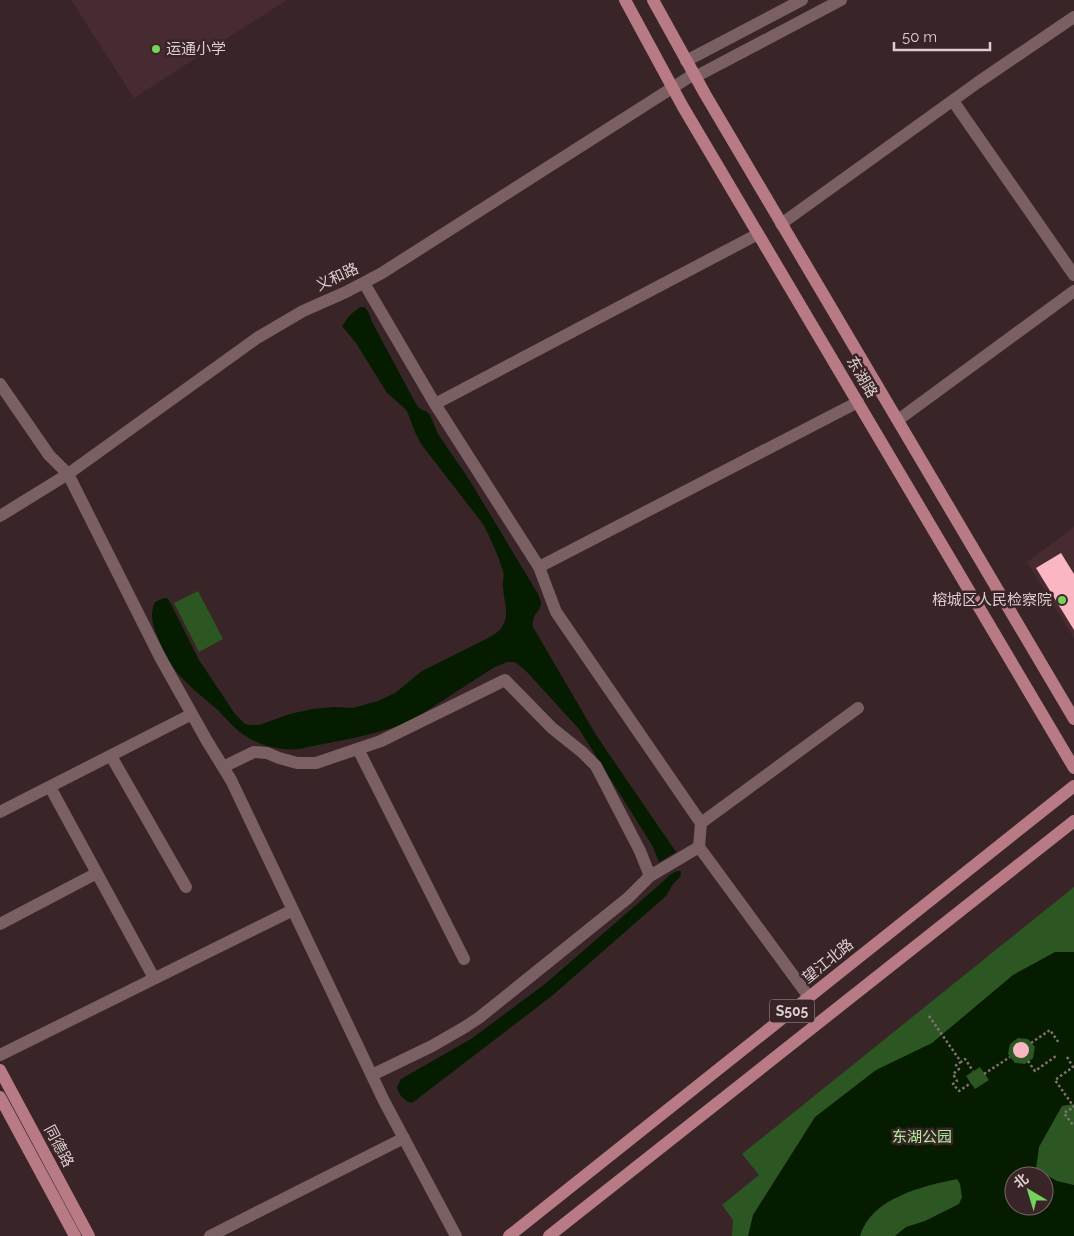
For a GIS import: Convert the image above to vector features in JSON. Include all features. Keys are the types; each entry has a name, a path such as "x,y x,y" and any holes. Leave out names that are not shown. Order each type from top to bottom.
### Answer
{"main road":[{"name":"东湖路","path":"625,0 673,88 758,234 1074,768"},
{"name":"东湖路","path":"653,0 782,224 1074,719"},
{"name":"望江北路","path":"509,1236 1074,786"},
{"name":"S505","path":"549,1236 1074,821"},
{"name":"同德路","path":"0,1070 89,1236"},
{"name":"同德路","path":"0,1097 75,1236"}],"street":[{"path":"686,60 802,0"},
{"name":"义和路","path":"0,516 68,474 257,338 303,311 382,273 695,75 841,0"},
{"path":"782,224 1074,17"},
{"path":"953,101 1074,275"},
{"path":"435,404 758,234"},
{"path":"364,283 435,404 539,567 556,612 701,823 699,847 809,997"},
{"path":"898,420 1074,290"},
{"path":"0,384 49,455 68,474 156,648 207,741 231,780 372,1075 456,1236"},
{"path":"539,567 858,402"},
{"path":"223,767 258,751 297,763 316,763 381,741 505,680 552,728 596,766 640,851 650,876"},
{"path":"701,823 858,708"},
{"path":"0,812 192,714"},
{"path":"358,749 464,958"},
{"path":"111,756 186,887"},
{"path":"50,787 154,978"},
{"path":"372,1075 432,1046 480,1016 628,898 650,876 699,847"},
{"path":"0,924 97,873"},
{"path":"0,1055 293,910"},
{"path":"210,1236 404,1138"}],"path":[{"path":"929,1016 961,1062"},
{"path":"1031,1043 1050,1030 1059,1043"},
{"path":"1028,1062 1035,1071 1056,1056"},
{"path":"984,1074 1010,1057"},
{"path":"1067,1057 1073,1067 1055,1080 1074,1106 1064,1113 1072,1125"},
{"path":"971,1083 959,1091 953,1084 957,1081 953,1074 959,1069 956,1065 965,1059 973,1071"}],"shaded area":[{"name":"运通小学","path":"71,0 287,0 134,98"},
{"path":"360,307 365,307 369,313 416,404 430,415 438,434 470,481 538,594 541,605 535,615 533,627 596,735 676,852 659,862 652,845 579,729 526,671 515,662 507,662 493,668 411,721 369,734 292,749 265,745 243,735 182,678 166,656 152,620 155,602 164,598 169,600 199,660 235,714 245,724 259,725 290,714 312,709 353,708 378,701 395,693 422,671 492,636 503,625 506,616 503,584 504,573 483,524 421,444 407,411 387,393 356,343 342,326 350,315"},
{"name":"榕城区人民检察院","path":"1074,527 1074,638 1027,562"},
{"path":"677,871 681,872 680,877 666,896 553,995 412,1103 402,1097 397,1087 401,1079 471,1039 545,984 670,875"},
{"name":"东湖公园","path":"1055,952 1074,952 1074,1104 1062,1106 1039,1147 1036,1166 1004,1166 1004,1216 1054,1216 1054,1179 1074,1185 1074,1236 895,1236 906,1227 925,1221 959,1204 962,1197 960,1184 957,1179 914,1190 887,1203 875,1212 866,1223 860,1236 748,1236 753,1215 815,1117 876,1070 932,1043 1013,975","holes":["1018,1038 1028,1039 1035,1047 1033,1058 1025,1064 1015,1063 1008,1054 1010,1044","980,1067 989,1080 975,1089 966,1076"]}],"green space":[{"path":"198,591 223,639 199,652 174,603"},
{"name":"东湖公园","path":"1074,887 1074,1236 732,1236 733,1220 722,1205 759,1175 742,1154"}],"building":[{"path":"1061,553 1074,574 1074,630 1036,568"},
{"path":"1021,1042 1029,1050 1021,1058 1013,1050"}],"place":[{"name":"运通小学","path":"156,49"},
{"name":"榕城区人民检察院","path":"1062,600"}]}
